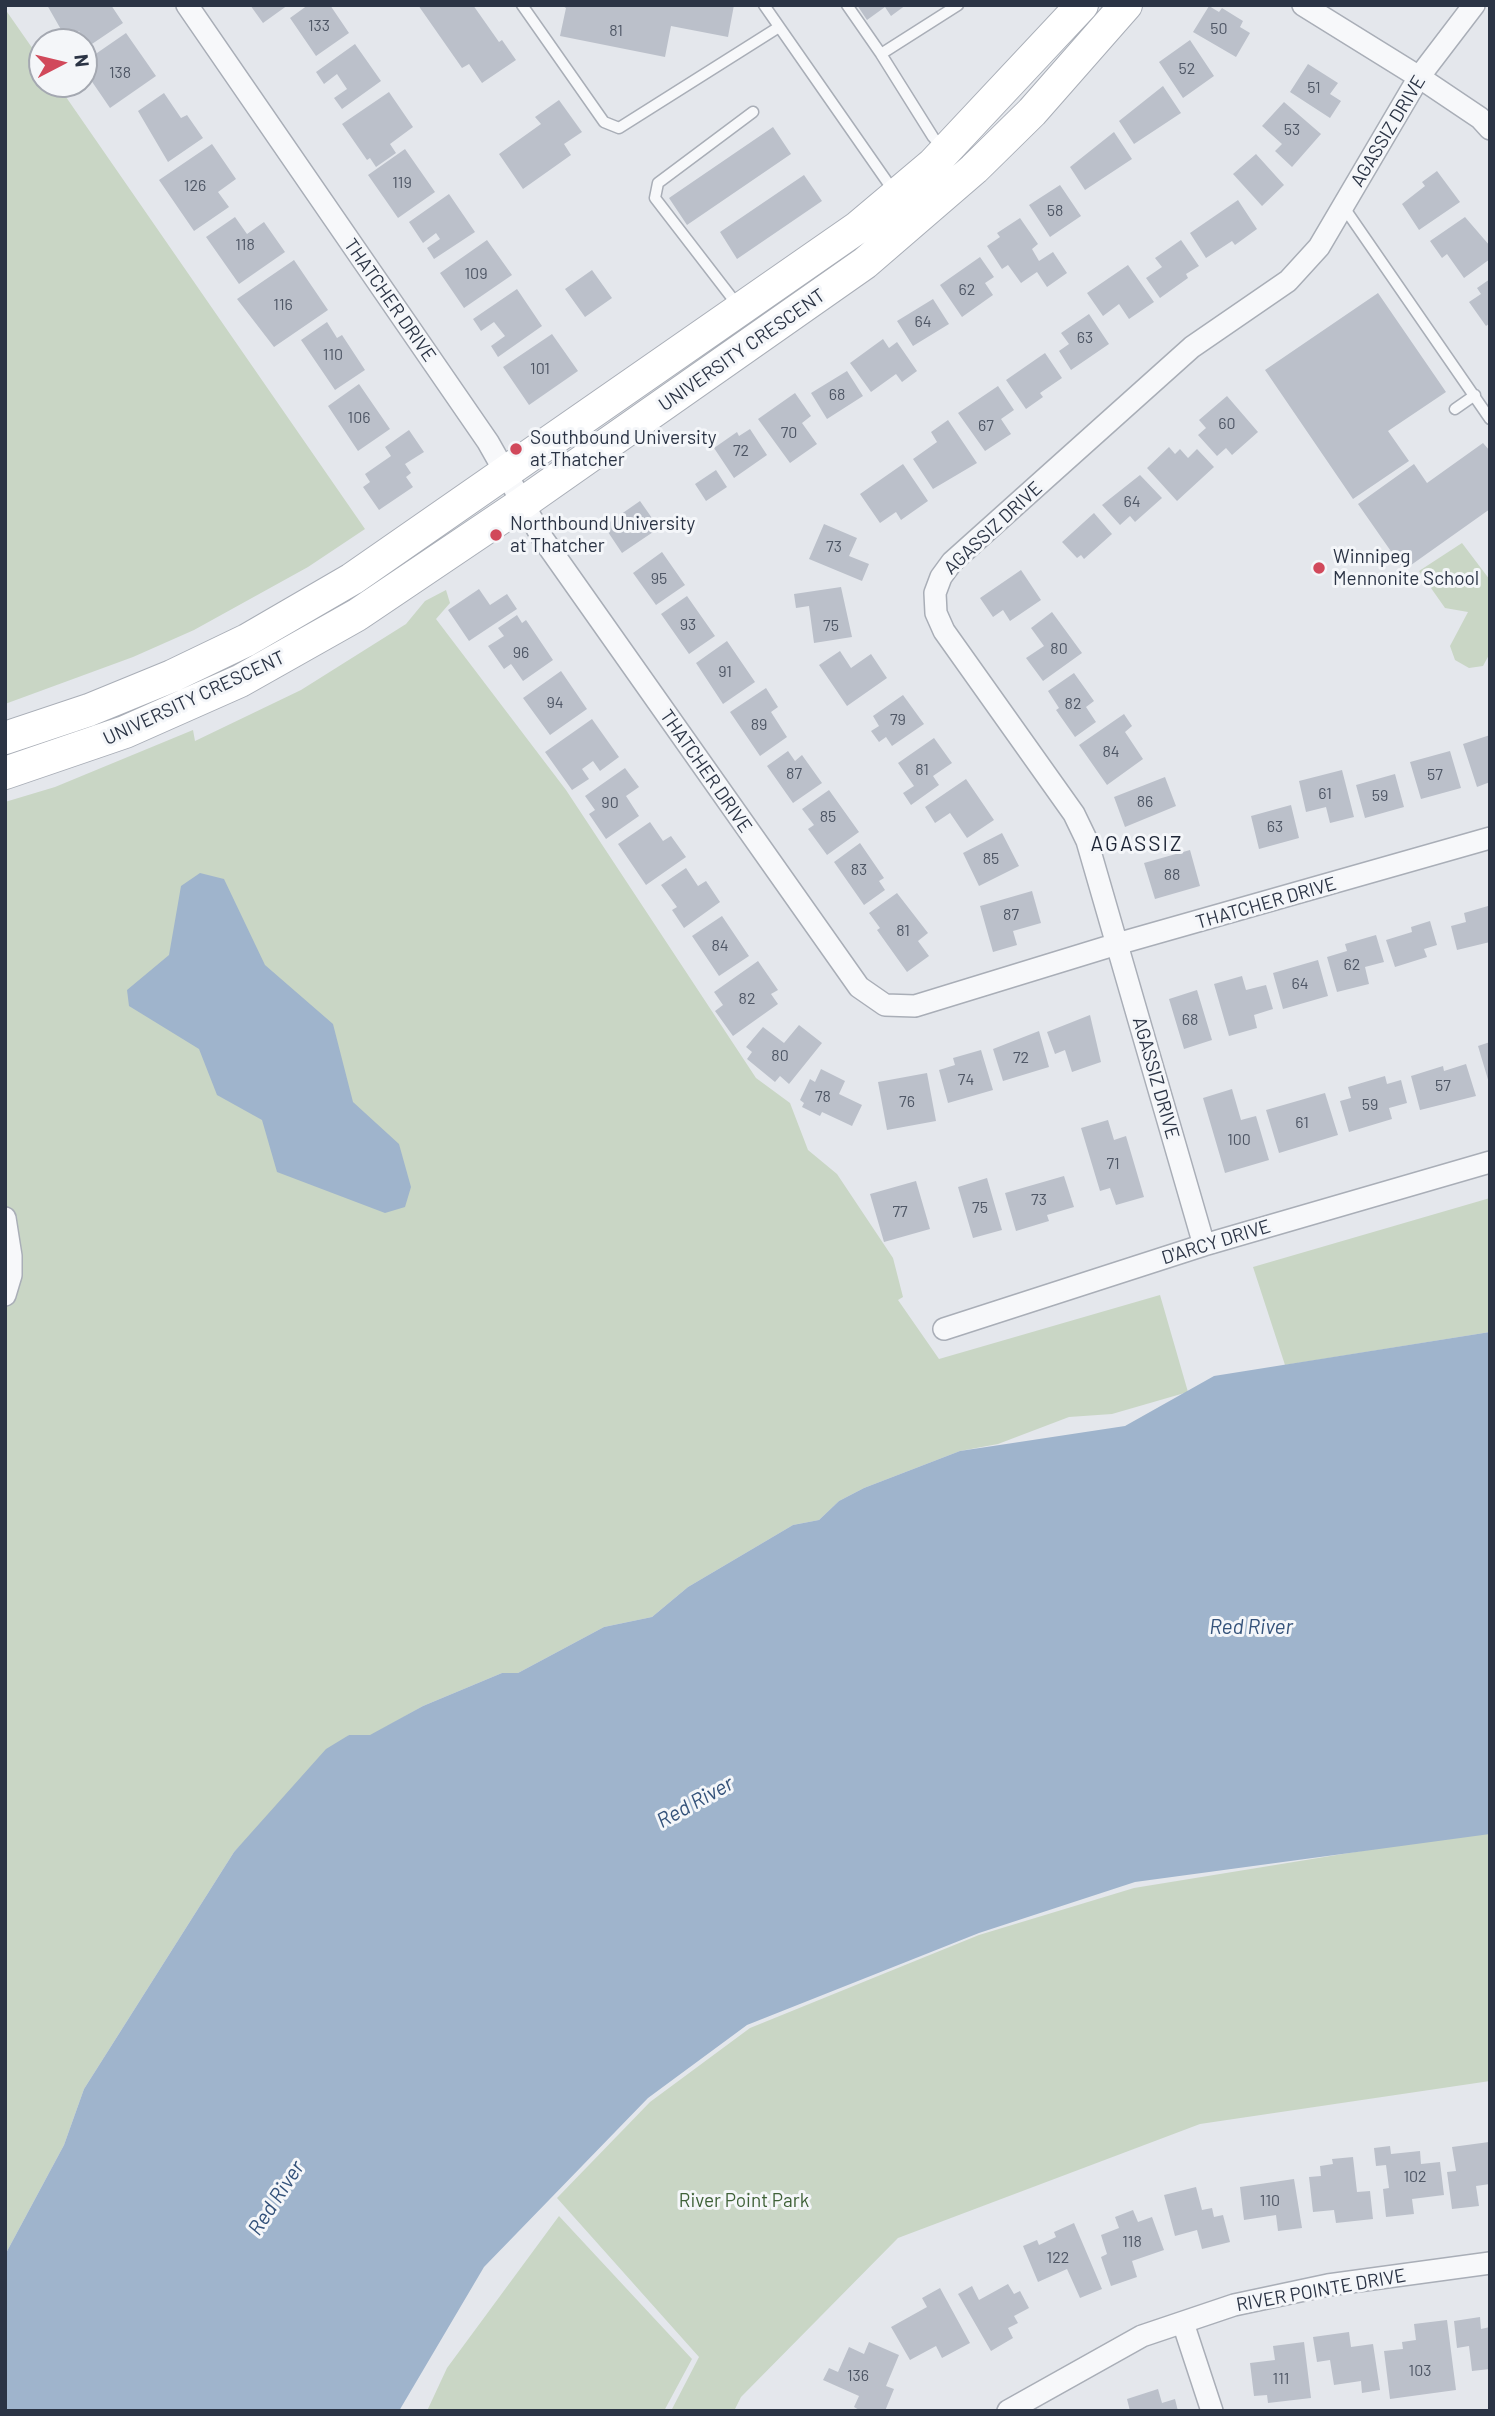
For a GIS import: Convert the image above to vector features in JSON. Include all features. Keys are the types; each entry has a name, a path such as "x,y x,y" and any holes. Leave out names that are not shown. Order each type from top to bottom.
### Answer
{"main road":[{"name":"UNIVERSITY CRESCENT","path":"5,738 122,697 247,640 352,579 858,229 946,151 1083,5"},
{"name":"UNIVERSITY CRESCENT","path":"5,773 125,732 240,681 357,615 523,503 865,263 974,169 1032,113 1126,5"}],"street":[{"name":"THATCHER DRIVE","path":"187,5 488,442 544,540 859,987 885,1005 915,1006 1117,944 1490,838"},
{"path":"1303,5 1419,77 1480,118 1490,129"},
{"name":"AGASSIZ DRIVE","path":"1204,1245 1087,841 1074,814 944,631 936,613 935,593 941,577 952,562 1192,347 1288,281 1319,247 1419,77 1474,5"},
{"name":"D'ARCY DRIVE","path":"944,1329 1204,1245 1490,1162"},
{"path":"5,1218 11,1275 5,1295"},
{"name":"RIVER POINTE DRIVE","path":"1008,2411 1142,2336 1234,2305 1328,2285 1490,2263"},
{"path":"1183,2323 1212,2411"}],"lane":[{"path":"522,5 604,122 619,128 779,27"},
{"path":"764,5 896,195"},
{"path":"846,5 933,136 946,151"},
{"path":"881,54 958,5"},
{"path":"741,309 654,198 658,183 753,112"},
{"path":"1343,206 1490,419"},
{"path":"1455,408 1475,395"}],"green space":[{"path":"5,9 28,42 28,98 67,98 365,529 308,567 194,630 133,657 5,704"},
{"path":"1462,543 1490,580 1490,653 1483,666 1469,668 1455,660 1450,646 1468,612 1445,608 1419,571"},
{"path":"446,590 450,603 436,619 566,790 756,1078 790,1103 808,1150 837,1174 893,1258 903,1297 898,1300 939,1359 1160,1295 1188,1392 1112,1414 1069,1417 998,1444 960,1451 864,1488 839,1501 819,1520 793,1525 688,1587 652,1617 604,1627 518,1673 502,1673 423,1706 370,1736 349,1735 234,1852 84,2089 64,2145 5,2255 5,802 55,787 193,730 195,741 301,690 406,624 425,601"},
{"path":"1490,1198 1490,1332 1285,1365 1253,1267"},
{"name":"River Point Park","path":"1490,1830 1490,2081 1200,2124 898,2238 741,2397 734,2411 671,2411 699,2357 557,2198 650,2102 750,2028 979,1935 1134,1888"},
{"path":"559,2216 692,2359 664,2411 427,2411 447,2368"}],"water":[{"path":"200,873 224,879 265,965 333,1024 353,1102 399,1144 411,1187 405,1207 385,1213 277,1172 262,1120 217,1095 199,1049 129,1006 127,990 169,955 181,886"},
{"name":"Red River","path":"1490,1332 1490,1834 1135,1882 979,1933 747,2025 648,2098 484,2267 399,2411 5,2411 5,2255 64,2145 84,2089 234,1852 326,1749 349,1735 370,1735 423,1706 502,1673 518,1673 604,1627 652,1617 688,1587 793,1525 819,1520 839,1501 864,1488 960,1451 1125,1426 1214,1376"}],"building":[{"path":"47,5 111,5 123,23 98,40 98,28 60,28"},
{"path":"250,5 288,5 263,23"},
{"path":"308,5 330,5 349,33 316,56 290,18"},
{"path":"418,5 473,5 499,42 502,40 516,60 482,83 469,64 462,68"},
{"path":"561,5 734,5 728,37 671,26 665,57 560,36 566,8"},
{"path":"857,5 906,5 891,16 885,7 867,20"},
{"path":"1209,6 1219,12 1222,8 1243,21 1240,27 1250,33 1236,57 1193,32"},
{"path":"126,33 156,76 110,108 98,90 98,52"},
{"path":"1190,40 1214,76 1183,98 1159,62"},
{"path":"355,44 381,81 342,109 334,98 347,89 337,74 324,84 316,72"},
{"path":"1308,64 1338,83 1330,94 1341,101 1330,118 1290,92"},
{"path":"1163,86 1181,113 1134,144 1119,121"},
{"path":"389,92 413,127 390,144 396,153 376,167 370,158 367,160 342,124"},
{"path":"164,93 181,118 187,115 203,138 168,162 138,111"},
{"path":"559,100 582,132 564,144 571,155 523,189 499,154 541,124 535,117"},
{"path":"1284,102 1321,134 1292,167 1275,151 1282,144 1262,126"},
{"path":"773,127 791,154 687,225 669,198"},
{"path":"1114,132 1132,159 1085,190 1070,167"},
{"path":"212,144 236,179 218,192 229,207 194,231 159,180"},
{"path":"405,149 435,192 398,218 368,175"},
{"path":"1256,154 1284,185 1262,206 1233,174"},
{"path":"1437,171 1460,202 1419,230 1402,204 1425,186 1422,182"},
{"path":"804,175 822,201 737,259 720,232"},
{"path":"1060,185 1081,216 1050,237 1029,205"},
{"path":"449,194 475,232 434,259 427,248 440,239 436,233 423,243 409,222"},
{"path":"1238,200 1257,229 1235,245 1232,241 1206,258 1190,233"},
{"path":"235,217 247,234 264,222 285,252 239,284 206,237"},
{"path":"1465,217 1490,246 1490,259 1464,278 1447,254 1442,258 1430,241"},
{"path":"1020,218 1038,244 1032,249 1039,261 1053,252 1067,273 1047,287 1037,272 1021,283 1008,265 1002,269 987,246 1000,237 997,233"},
{"path":"487,240 512,275 464,308 440,273"},
{"path":"1181,240 1199,266 1186,274 1188,278 1160,298 1146,278 1162,267 1155,258"},
{"path":"980,257 994,277 985,283 993,295 962,317 940,285"},
{"path":"294,260 328,310 274,347 237,299"},
{"path":"1128,265 1154,302 1129,319 1119,304 1103,316 1087,293"},
{"path":"592,270 612,298 585,317 565,289"},
{"path":"1490,279 1490,323 1486,326 1469,302 1481,294 1477,288"},
{"path":"517,289 542,326 498,357 491,346 505,336 494,322 481,331 473,319"},
{"path":"1378,293 1446,392 1388,431 1409,461 1353,499 1265,370"},
{"path":"933,299 949,324 913,346 897,321"},
{"path":"1089,314 1109,344 1071,370 1059,351 1069,344 1061,333"},
{"path":"327,322 337,338 342,335 365,370 335,390 301,340"},
{"path":"552,334 578,371 529,405 503,367"},
{"path":"883,339 889,348 897,342 917,371 902,382 896,374 871,392 850,363"},
{"path":"1045,353 1062,378 1040,393 1043,397 1026,409 1006,380"},
{"path":"847,371 863,396 827,419 811,393"},
{"path":"359,384 390,429 358,451 328,406"},
{"path":"998,386 1014,410 1001,419 1011,434 985,451 958,413"},
{"path":"795,393 811,416 802,423 817,444 790,463 758,419"},
{"path":"1227,396 1258,432 1232,455 1226,448 1217,456 1198,435 1206,428 1199,420"},
{"path":"948,420 977,463 933,489 913,459 937,442 931,432"},
{"path":"750,429 767,455 734,478 714,448 737,432 739,436"},
{"path":"409,430 424,452 405,464 411,473 406,477 413,487 379,510 363,487 370,482 365,474 391,456 385,447"},
{"path":"1483,443 1490,451 1490,509 1404,570 1358,504 1414,464 1427,483"},
{"path":"1169,447 1175,454 1180,449 1188,458 1197,449 1214,467 1177,501 1147,468"},
{"path":"903,464 928,501 901,520 896,512 880,523 860,494"},
{"path":"716,470 727,487 706,501 695,484"},
{"path":"1140,475 1162,498 1135,522 1130,516 1120,525 1102,505"},
{"path":"640,501 659,528 622,553 604,526"},
{"path":"1094,513 1112,534 1084,559 1081,555 1077,558 1062,542"},
{"path":"824,524 857,538 849,556 869,564 862,581 809,559"},
{"path":"662,552 685,585 656,605 633,573"},
{"path":"1021,570 1041,600 1010,621 1003,610 993,617 980,598"},
{"path":"841,587 852,637 814,643 809,606 796,608 794,594"},
{"path":"479,589 490,605 507,594 517,609 469,641 448,610"},
{"path":"687,596 715,636 689,654 661,614"},
{"path":"1052,612 1082,653 1043,681 1026,658 1044,646 1031,628"},
{"path":"517,615 522,623 526,620 553,660 523,681 511,664 504,669 488,646 504,636 498,628"},
{"path":"727,641 755,682 723,704 696,663"},
{"path":"840,651 851,668 871,654 887,678 847,706 819,665"},
{"path":"561,671 587,709 550,735 523,698"},
{"path":"1074,673 1094,701 1086,707 1096,722 1075,737 1056,710 1059,708 1048,691"},
{"path":"766,688 778,707 771,712 787,737 760,756 730,712"},
{"path":"903,695 924,724 892,746 886,737 879,742 871,731 879,726 873,716"},
{"path":"1124,714 1132,726 1125,732 1143,759 1107,785 1079,745"},
{"path":"592,719 619,757 600,771 593,761 582,769 589,779 572,790 545,752"},
{"path":"1490,735 1490,782 1477,787 1463,744"},
{"path":"934,738 952,763 933,776 939,785 911,805 903,793 914,786 898,763"},
{"path":"788,751 795,761 802,755 822,783 793,803 767,766"},
{"path":"1450,751 1461,788 1421,799 1410,762"},
{"path":"625,768 639,787 626,796 639,816 606,839 589,814 595,810 585,796"},
{"path":"1342,770 1354,817 1330,823 1326,807 1306,812 1299,781"},
{"path":"1395,774 1404,807 1365,818 1356,785"},
{"path":"1165,777 1176,806 1125,827 1114,797"},
{"path":"966,779 994,820 967,838 950,813 935,823 925,807"},
{"path":"829,790 859,832 827,855 808,829 814,825 802,809"},
{"path":"1291,805 1299,838 1259,849 1251,816"},
{"path":"650,822 663,841 671,836 686,857 646,885 618,844"},
{"path":"1002,833 1019,866 979,886 963,853"},
{"path":"860,843 884,878 879,881 885,890 864,905 834,862"},
{"path":"1190,850 1200,886 1155,899 1144,863"},
{"path":"686,868 698,886 706,881 720,902 684,928 672,910 677,907 661,885"},
{"path":"1032,891 1041,923 1013,931 1017,945 993,952 980,906"},
{"path":"897,893 928,933 918,941 929,956 907,972 877,930 880,928 869,913"},
{"path":"1488,906 1490,942 1457,950 1451,926 1466,922 1464,913"},
{"path":"722,916 749,956 719,976 692,936"},
{"path":"1430,921 1437,945 1424,949 1427,957 1395,967 1386,940 1412,932 1411,927"},
{"path":"1376,935 1384,962 1365,967 1369,984 1337,992 1327,957 1347,951 1345,944"},
{"path":"1318,960 1328,996 1283,1009 1273,973"},
{"path":"758,961 778,990 771,994 778,1004 733,1036 715,1011 723,1005 714,992"},
{"path":"1242,976 1246,990 1266,985 1273,1009 1254,1015 1257,1028 1229,1036 1214,984"},
{"path":"1197,990 1212,1040 1184,1049 1169,999"},
{"path":"1090,1015 1101,1062 1072,1072 1065,1050 1055,1054 1047,1032"},
{"path":"799,1025 822,1043 789,1084 780,1076 775,1082 747,1059 752,1052 746,1047 763,1027 784,1043"},
{"path":"1039,1031 1049,1067 1003,1081 993,1049"},
{"path":"1490,1042 1490,1083 1489,1083 1478,1046"},
{"path":"981,1050 993,1090 948,1103 939,1070 955,1065 953,1058"},
{"path":"1466,1064 1476,1096 1420,1110 1411,1076 1443,1066 1444,1071"},
{"path":"821,1069 845,1081 839,1094 862,1105 852,1126 822,1112 820,1116 802,1107 804,1103 800,1100 810,1079 815,1082"},
{"path":"927,1073 936,1121 887,1130 878,1082"},
{"path":"1385,1076 1387,1084 1401,1080 1407,1103 1389,1108 1392,1119 1349,1132 1340,1101 1351,1098 1348,1087"},
{"path":"1232,1089 1241,1120 1256,1116 1269,1160 1225,1173 1203,1098"},
{"path":"1325,1093 1338,1135 1279,1153 1266,1110"},
{"path":"1108,1120 1114,1140 1126,1136 1144,1197 1116,1205 1110,1188 1100,1191 1081,1128"},
{"path":"1064,1176 1074,1207 1047,1215 1049,1221 1016,1231 1005,1193"},
{"path":"987,1178 1002,1230 973,1238 958,1187"},
{"path":"916,1181 930,1229 884,1242 870,1194"},
{"path":"1489,2142 1490,2184 1476,2186 1479,2206 1452,2209 1447,2172 1456,2171 1452,2147"},
{"path":"1390,2146 1391,2154 1420,2151 1421,2164 1440,2162 1444,2195 1412,2199 1414,2214 1386,2217 1383,2189 1389,2188 1386,2165 1376,2166 1374,2148"},
{"path":"1353,2157 1357,2192 1370,2191 1373,2219 1336,2223 1334,2210 1313,2212 1309,2177 1321,2176 1320,2166 1333,2164 1332,2159"},
{"path":"1294,2179 1302,2228 1278,2231 1276,2215 1244,2220 1240,2187"},
{"path":"1196,2187 1202,2210 1212,2208 1214,2217 1223,2215 1230,2242 1202,2249 1197,2230 1175,2236 1164,2195"},
{"path":"1133,2210 1138,2222 1152,2217 1164,2250 1132,2261 1137,2277 1111,2286 1101,2257 1107,2254 1101,2235 1119,2228 1115,2217"},
{"path":"1074,2223 1102,2289 1080,2298 1067,2269 1038,2282 1023,2246 1037,2240 1039,2245 1056,2237 1054,2232"},
{"path":"1008,2284 1014,2294 1020,2291 1029,2308 1014,2316 1018,2323 1008,2328 1013,2338 991,2351 958,2294 972,2286 979,2300"},
{"path":"940,2288 970,2343 942,2358 936,2346 910,2360 891,2327 927,2307 922,2298"},
{"path":"1480,2317 1481,2329 1490,2327 1490,2369 1472,2371 1469,2346 1457,2348 1454,2321"},
{"path":"1447,2320 1456,2390 1390,2399 1384,2351 1403,2349 1402,2342 1416,2340 1414,2324"},
{"path":"1349,2332 1351,2347 1373,2344 1380,2390 1362,2393 1361,2381 1334,2385 1330,2360 1317,2362 1313,2337"},
{"path":"869,2342 899,2355 886,2386 894,2389 885,2411 861,2411 854,2407 859,2396 823,2380 829,2368 838,2372 849,2347 864,2354"},
{"path":"1304,2342 1311,2398 1268,2403 1267,2395 1254,2396 1250,2363 1275,2360 1273,2346"},
{"path":"1158,2389 1162,2403 1175,2399 1178,2411 1130,2411 1127,2399"}],"place":[{"name":"Southbound University at Thatcher","path":"516,449"},
{"name":"Northbound University at Thatcher","path":"496,535"},
{"name":"Winnipeg Mennonite School","path":"1319,568"}],"district":[{"name":"AGASSIZ","path":"1137,844"}]}
